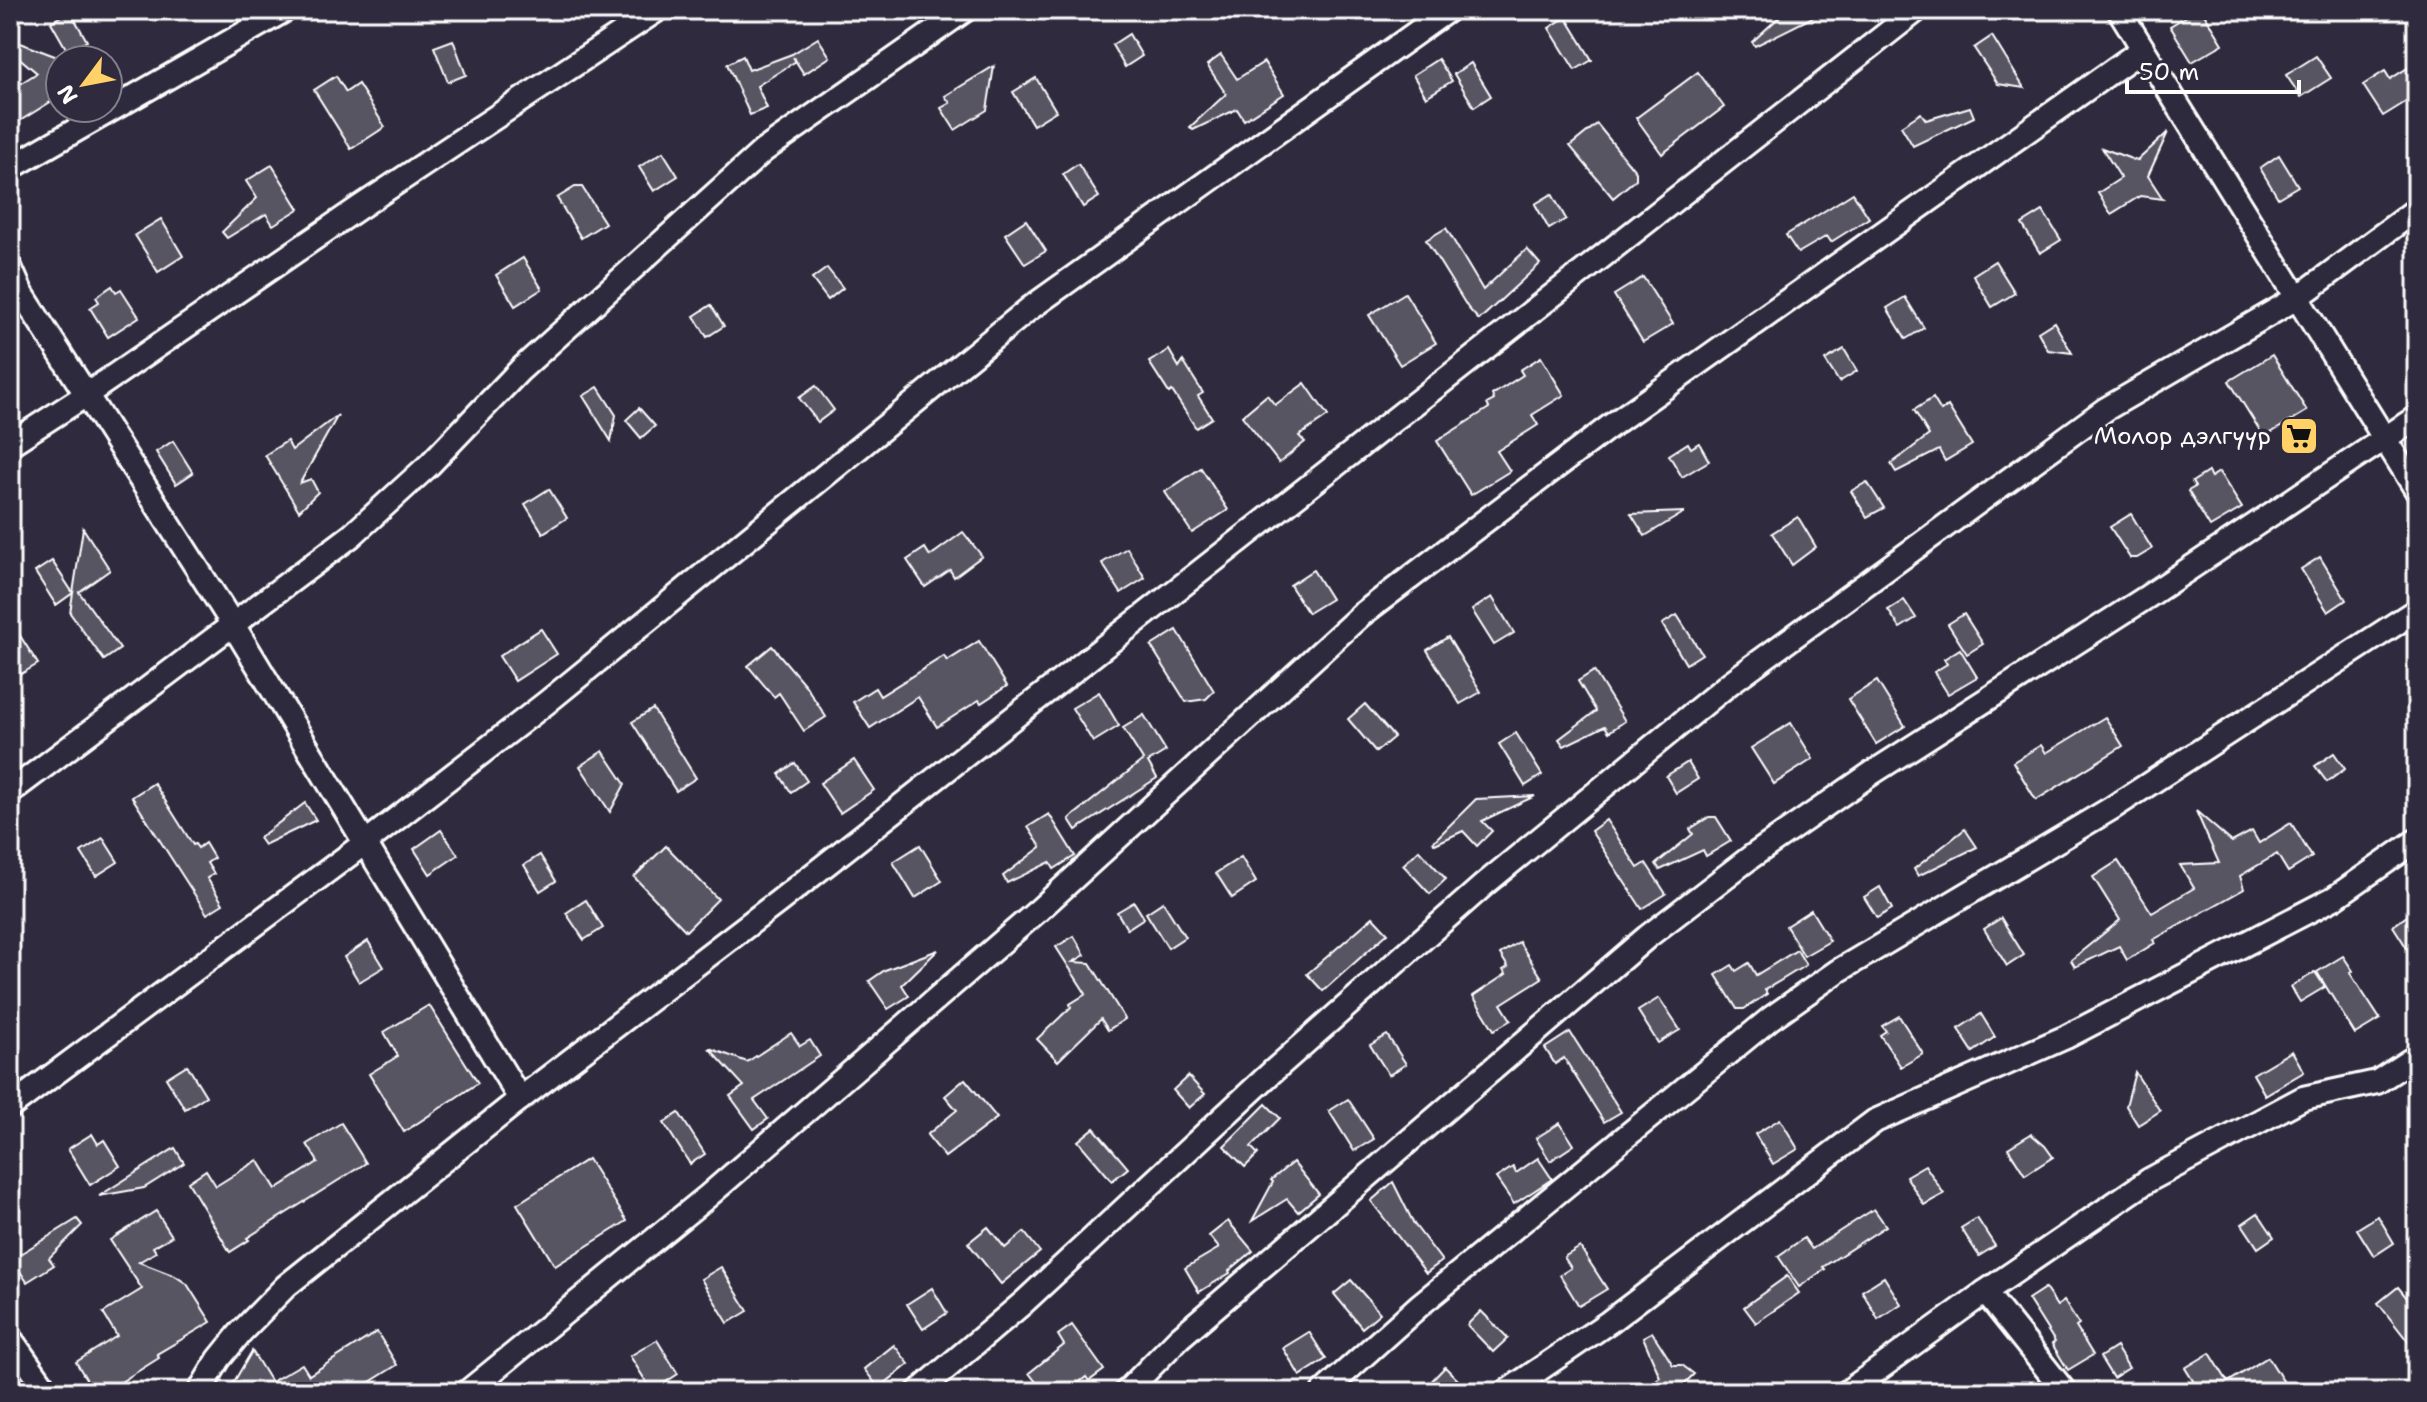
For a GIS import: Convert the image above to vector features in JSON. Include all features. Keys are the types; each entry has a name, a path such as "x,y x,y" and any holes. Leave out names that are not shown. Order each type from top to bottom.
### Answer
{"street":[{"path":"10,168 285,10"},
{"path":"10,444 657,10"},
{"path":"10,792 351,536 429,465 520,370 763,151 965,10"},
{"path":"10,1107 365,843 707,574 1029,309 1448,10"},
{"path":"199,1392 219,1359 241,1332 286,1286 520,1099 778,902 1917,10"},
{"path":"2119,10 2417,491"},
{"path":"467,1392 708,1196 1040,909 1361,615 1609,427 2143,49"},
{"path":"918,1392 1023,1303 1272,1072 1474,894 1730,683 2106,409 2297,298 2417,209"},
{"path":"10,267 21,292 232,623 520,1099"},
{"path":"1126,1392 1179,1338 1647,937 1751,857 1872,773 2147,597 2417,417"},
{"path":"1323,1392 1421,1304 1771,1018 1838,971 2112,808 2417,610"},
{"path":"1506,1392 1609,1322 1875,1121 2066,1037 2151,993 2334,898 2417,840"},
{"path":"1847,1392 1985,1292 2149,1180 2303,1098 2377,1082 2417,1056"},
{"path":"1985,1292 2065,1392"},
{"path":"10,1338 48,1392"}],"building":[{"path":"1787,10 1827,10 1755,46 1752,42"},
{"path":"2202,10 2223,44 2192,62 2170,26"},
{"path":"70,11 87,41 63,44 51,22"},
{"path":"1566,17 1592,60 1575,70 1549,28"},
{"path":"1129,34 1142,56 1125,67 1112,45"},
{"path":"1992,36 2024,88 1998,84 1974,48"},
{"path":"818,38 830,57 804,74 796,61 757,86 767,108 750,115 727,64 743,56 749,70 792,54"},
{"path":"10,39 44,52 44,106 10,127 10,90 37,73 10,50"},
{"path":"453,40 466,75 448,82 434,47"},
{"path":"1221,55 1237,79 1264,62 1284,94 1244,120 1237,109 1193,130 1190,127 1226,94 1207,65"},
{"path":"2316,56 2331,78 2301,97 2286,75"},
{"path":"1438,59 1452,81 1426,97 1413,75"},
{"path":"2417,62 2417,95 2383,116 2363,85 2385,71 2390,79"},
{"path":"1471,63 1491,96 1474,107 1454,74"},
{"path":"994,66 987,110 955,130 941,108 950,103 945,96"},
{"path":"1698,72 1724,107 1662,154 1636,118"},
{"path":"336,76 346,92 358,84 385,127 351,149 314,90"},
{"path":"1036,78 1056,111 1033,125 1013,92"},
{"path":"1970,107 1974,117 1913,146 1901,126 1921,113 1926,120"},
{"path":"1597,124 1636,172 1636,179 1613,198 1570,146"},
{"path":"2168,132 2148,176 2163,199 2140,196 2111,214 2098,193 2121,178 2102,148 2137,161"},
{"path":"663,152 678,176 654,191 639,167"},
{"path":"2279,155 2298,186 2278,198 2260,168"},
{"path":"1078,164 1099,197 1083,207 1063,174"},
{"path":"272,165 299,209 273,225 266,214 227,238 222,232 257,198 246,181"},
{"path":"575,187 582,187 605,223 581,238 557,198"},
{"path":"1853,193 1869,218 1831,242 1827,236 1798,253 1786,235"},
{"path":"1552,194 1566,219 1549,229 1535,204"},
{"path":"2043,211 2061,240 2040,253 2022,224"},
{"path":"161,219 183,256 158,272 135,235"},
{"path":"1026,220 1046,251 1025,264 1005,234"},
{"path":"1446,228 1483,290 1527,249 1540,264 1479,320 1468,308 1426,240"},
{"path":"523,258 542,289 515,306 496,275"},
{"path":"1995,261 2015,293 1992,307 1973,275"},
{"path":"827,268 843,288 828,300 812,279"},
{"path":"1643,277 1673,324 1643,342 1614,295"},
{"path":"112,286 116,292 121,289 139,317 108,337 90,308 99,302 96,297"},
{"path":"1405,293 1436,343 1400,365 1369,315"},
{"path":"1905,297 1924,328 1906,339 1887,308"},
{"path":"711,305 724,326 707,337 694,316"},
{"path":"2054,322 2072,353 2048,350 2038,332"},
{"path":"1844,349 1857,371 1839,382 1825,360"},
{"path":"1169,350 1179,367 1183,361 1203,393 1198,396 1212,418 1196,428 1149,362"},
{"path":"2272,355 2307,411 2264,437 2229,381"},
{"path":"1541,357 1564,395 1532,415 1538,425 1497,451 1510,471 1471,495 1437,441 1489,408 1487,404 1494,400 1492,395 1523,375 1520,370"},
{"path":"1305,383 1328,416 1299,436 1305,442 1279,463 1242,416 1267,395 1275,405"},
{"path":"816,386 834,410 818,422 799,398"},
{"path":"598,387 616,415 611,441 583,396"},
{"path":"1933,398 1941,411 1948,406 1972,445 1945,461 1939,450 1896,472 1891,464 1929,435 1914,410"},
{"path":"639,408 655,426 641,438 626,420"},
{"path":"338,415 300,483 311,479 318,492 299,511 265,455 287,441 292,450"},
{"path":"173,441 193,473 176,484 156,452"},
{"path":"1688,443 1691,448 1699,443 1709,461 1682,477 1669,455"},
{"path":"1201,468 1228,510 1192,533 1165,492"},
{"path":"2208,472 2211,477 2219,472 2242,508 2210,527 2188,491 2195,487 2192,482"},
{"path":"1867,482 1884,508 1867,517 1851,491"},
{"path":"549,489 567,518 543,533 525,504"},
{"path":"1685,512 1645,536 1631,514"},
{"path":"2131,514 2152,549 2137,558 2130,558 2110,527"},
{"path":"1798,517 1816,547 1792,565 1772,533"},
{"path":"83,528 110,570 79,592 120,649 104,660 70,613"},
{"path":"963,532 982,556 954,577 950,570 925,587 907,560 925,548 930,556"},
{"path":"1127,548 1145,578 1121,593 1102,563"},
{"path":"2320,557 2346,600 2328,612 2301,569"},
{"path":"52,561 73,593 56,605 35,572"},
{"path":"1313,570 1331,599 1308,613 1290,585"},
{"path":"1492,597 1514,633 1494,645 1472,610"},
{"path":"1904,600 1916,618 1900,628 1888,610"},
{"path":"1964,614 1983,644 1967,654 1948,624"},
{"path":"1677,615 1702,654 1686,664 1662,624"},
{"path":"10,620 38,664 21,674 10,656"},
{"path":"541,629 557,654 515,681 499,656"},
{"path":"1177,630 1214,691 1206,699 1186,702 1151,646"},
{"path":"1448,637 1481,692 1460,704 1427,650"},
{"path":"979,641 1007,686 937,727 918,697 870,728 853,702 875,688 880,696 944,656 947,661"},
{"path":"772,646 806,686 826,717 804,731 779,693 774,697 748,666"},
{"path":"1960,649 1977,677 1948,694 1934,672 1947,664 1944,659"},
{"path":"1594,671 1625,721 1609,732 1605,726 1564,746 1559,739 1596,711 1578,681"},
{"path":"1877,681 1905,726 1876,744 1848,699"},
{"path":"1099,692 1119,726 1093,742 1072,708"},
{"path":"1365,704 1394,737 1376,752 1348,719"},
{"path":"653,709 696,778 676,791 632,722"},
{"path":"1144,715 1166,751 1148,762 1157,778 1076,830 1069,819 1143,760 1123,728"},
{"path":"2105,717 2123,746 2036,800 2013,762 2041,745 2046,753"},
{"path":"1791,723 1813,759 1774,784 1751,748"},
{"path":"1516,733 1542,775 1525,786 1499,744"},
{"path":"603,751 625,784 610,812 580,766"},
{"path":"2334,753 2345,769 2327,782 2315,766"},
{"path":"854,760 874,790 840,813 820,783"},
{"path":"1688,762 1698,779 1676,793 1666,776"},
{"path":"795,763 807,781 791,792 779,774"},
{"path":"154,783 193,845 198,848 205,843 214,858 207,863 214,874 207,878 223,904 207,914 132,797"},
{"path":"1535,796 1482,821 1492,831 1477,846 1463,831 1435,844 1433,842 1476,799"},
{"path":"305,803 316,820 264,845 259,838"},
{"path":"2196,811 2232,842 2252,831 2259,843 2291,823 2312,857 2288,872 2277,854 2240,876 2244,889 2153,940 2155,943 2127,960 2119,946 2075,967 2071,960 2120,920 2093,877 2118,861 2152,913 2194,888 2180,865 2219,863"},
{"path":"1049,814 1075,856 1054,869 1050,862 1007,883 1003,876 1041,847 1028,827"},
{"path":"1709,817 1716,817 1731,841 1706,856 1703,850 1660,870 1656,864 1693,834 1690,829"},
{"path":"1606,820 1638,868 1646,863 1666,894 1642,909 1591,831"},
{"path":"1965,829 1977,847 1918,876 1914,869"},
{"path":"441,830 458,855 430,874 414,849"},
{"path":"103,838 118,862 96,876 81,852"},
{"path":"920,845 942,881 915,898 893,862"},
{"path":"666,846 718,899 686,931 634,877"},
{"path":"1419,850 1446,879 1430,894 1403,865"},
{"path":"540,855 556,881 540,891 524,865"},
{"path":"1241,857 1256,882 1232,898 1216,873"},
{"path":"1880,887 1892,909 1877,918 1864,897"},
{"path":"586,900 603,928 584,940 566,913"},
{"path":"1134,902 1144,918 1127,929 1117,912"},
{"path":"1163,902 1185,937 1168,948 1146,913"},
{"path":"1811,910 1830,941 1804,956 1786,926"},
{"path":"2410,914 2417,925 2417,964 2393,926"},
{"path":"1373,917 1388,933 1323,991 1307,974"},
{"path":"2001,918 2024,955 2007,966 1984,929"},
{"path":"1074,936 1085,955 1073,962 1090,963 1125,1019 1108,1030 1101,1019 1058,1061 1037,1039 1071,1007 1070,1004 1086,994 1056,947"},
{"path":"368,941 384,967 359,982 344,957"},
{"path":"1519,942 1542,978 1501,1004 1511,1020 1494,1030 1473,996 1506,974 1503,970 1508,967 1500,954"},
{"path":"938,950 902,985 909,996 888,1009 869,981 885,970"},
{"path":"1797,950 1806,965 1765,990 1767,994 1744,1009 1737,1009 1716,975 1732,965 1736,971 1749,963 1756,975"},
{"path":"2343,956 2353,971 2350,973 2380,1019 2355,1034 2317,972"},
{"path":"2315,972 2325,987 2300,1002 2291,987"},
{"path":"1659,998 1680,1030 1658,1043 1638,1011"},
{"path":"429,1005 478,1083 404,1132 369,1074 398,1056 384,1032"},
{"path":"1981,1014 1995,1037 1973,1052 1958,1029"},
{"path":"1899,1016 1923,1054 1901,1067 1880,1035 1886,1031 1882,1026"},
{"path":"1570,1032 1621,1112 1604,1122 1564,1058 1555,1064 1545,1048"},
{"path":"791,1033 800,1046 810,1040 820,1056 754,1100 768,1119 754,1129 730,1096 744,1086 709,1048 747,1062"},
{"path":"1387,1035 1406,1064 1389,1075 1370,1045"},
{"path":"2292,1051 2304,1072 2265,1095 2253,1074"},
{"path":"187,1065 206,1096 185,1109 166,1078"},
{"path":"2135,1072 2160,1111 2138,1125 2126,1106"},
{"path":"1188,1076 1205,1094 1189,1108 1173,1090"},
{"path":"965,1079 997,1118 945,1157 927,1135 957,1110 945,1096"},
{"path":"1348,1099 1374,1139 1354,1151 1329,1111"},
{"path":"1266,1104 1280,1118 1251,1147 1258,1154 1245,1167 1224,1146"},
{"path":"679,1113 705,1154 690,1164 664,1123"},
{"path":"1780,1119 1798,1149 1773,1164 1755,1134"},
{"path":"341,1123 366,1163 247,1238 249,1240 230,1252 188,1182 206,1170 216,1186 258,1160 276,1189 318,1162 307,1144"},
{"path":"1560,1123 1574,1145 1550,1161 1536,1138"},
{"path":"1094,1128 1128,1168 1112,1181 1078,1141"},
{"path":"92,1134 98,1144 104,1140 120,1166 90,1185 68,1149"},
{"path":"2031,1134 2053,1157 2025,1175 2008,1148"},
{"path":"175,1148 184,1163 144,1188 99,1196"},
{"path":"1538,1158 1552,1179 1514,1204 1496,1178 1513,1167 1516,1173"},
{"path":"588,1159 627,1221 555,1266 517,1204"},
{"path":"1293,1162 1319,1194 1298,1212 1287,1199 1252,1221 1273,1182 1271,1180"},
{"path":"1925,1165 1944,1194 1924,1205 1906,1176"},
{"path":"1393,1182 1414,1224 1442,1261 1426,1273 1371,1201"},
{"path":"1874,1209 1886,1226 1823,1267 1825,1269 1799,1287 1778,1256 1804,1238 1812,1249"},
{"path":"156,1211 172,1236 153,1247 156,1252 139,1262 187,1284 211,1322 157,1354 159,1358 105,1392 94,1392 76,1362 117,1336 103,1313 142,1289 110,1240"},
{"path":"2258,1213 2274,1237 2258,1248 2242,1224"},
{"path":"2378,1216 2394,1243 2374,1256 2357,1229"},
{"path":"1977,1218 1995,1246 1979,1256 1961,1228"},
{"path":"77,1219 82,1225 49,1258 54,1265 27,1282 12,1259"},
{"path":"1228,1221 1253,1251 1230,1273 1199,1292 1185,1268 1219,1248 1209,1236"},
{"path":"988,1227 1005,1248 1024,1232 1040,1252 1001,1284 968,1243"},
{"path":"1580,1247 1607,1289 1579,1306 1560,1275 1571,1268 1564,1257"},
{"path":"721,1267 748,1311 728,1323 701,1279"},
{"path":"1787,1276 1799,1293 1756,1323 1744,1307"},
{"path":"1884,1277 1901,1304 1878,1319 1862,1291"},
{"path":"1351,1280 1380,1313 1362,1328 1334,1294"},
{"path":"2398,1287 2417,1310 2417,1353 2378,1303"},
{"path":"932,1288 947,1313 923,1329 907,1304"},
{"path":"2045,1288 2057,1306 2064,1301 2093,1355 2068,1370 2052,1344 2055,1342 2028,1299"},
{"path":"1481,1311 1508,1338 1493,1352 1467,1325"},
{"path":"1072,1325 1104,1370 1089,1381 1086,1377 1067,1392 1044,1392 1029,1373 1064,1345 1058,1335"},
{"path":"377,1332 397,1365 354,1392 228,1392 252,1351 271,1382 302,1364 309,1375"},
{"path":"1309,1332 1326,1359 1300,1376 1283,1348"},
{"path":"1652,1332 1673,1365 1682,1365 1694,1374 1676,1392 1640,1392 1660,1377 1643,1337"},
{"path":"657,1340 678,1374 652,1391 630,1356"},
{"path":"894,1345 909,1364 879,1388 864,1369"},
{"path":"2116,1347 2129,1368 2113,1378 2100,1357"},
{"path":"2210,1353 2228,1382 2268,1357 2290,1392 2200,1392 2185,1368"},
{"path":"1445,1367 1470,1392 1421,1392"}],"place":[{"name":"Молор дэлгүүр","path":"2299,436"}]}
